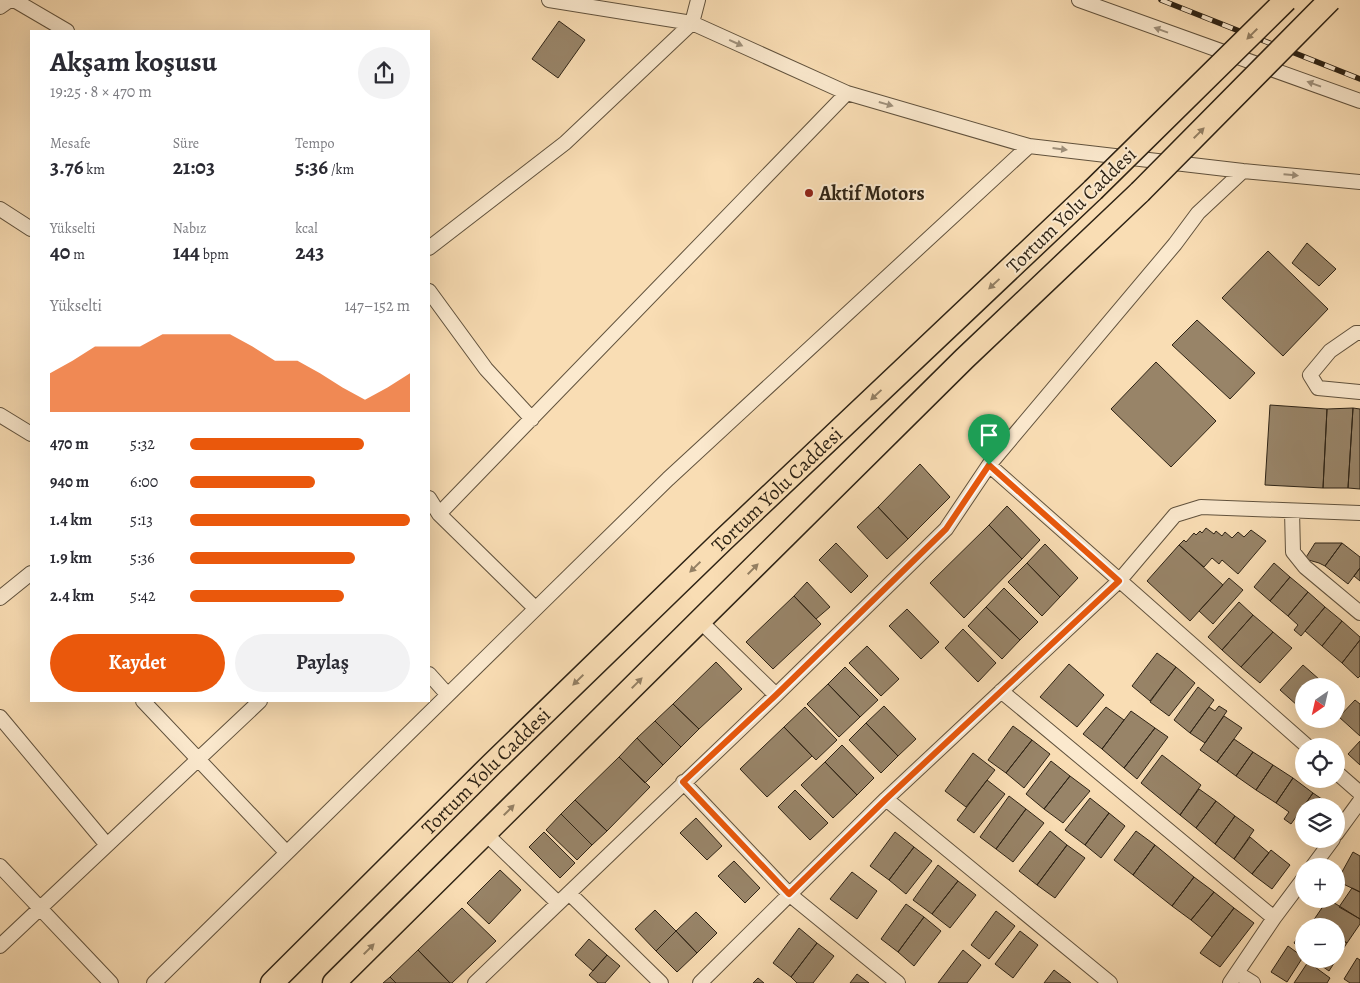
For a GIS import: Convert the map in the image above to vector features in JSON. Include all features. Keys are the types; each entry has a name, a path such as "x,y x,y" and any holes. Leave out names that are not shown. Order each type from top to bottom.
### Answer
{"highway":[{"name":"Tortum Yolu Caddesi","path":"272,983 485,771 681,580 1093,190 1286,0"},
{"name":"Tortum Yolu Caddesi","path":"334,983 964,359 1140,192 1330,0"}],"street":[{"path":"0,7 10,0"},
{"path":"14,0 65,30"},
{"path":"549,0 692,23 847,93 1029,146 1243,171 1360,182"},
{"path":"430,247 565,143 692,23 698,0"},
{"path":"1079,0 1360,101"},
{"path":"439,514 847,93"},
{"path":"154,983 668,479 1029,146"},
{"path":"475,983 776,695 946,529 989,465 1175,244 1198,213 1243,171"},
{"path":"0,209 30,228"},
{"path":"430,292 486,369 532,418"},
{"path":"1360,333 1356,333 1330,351 1310,375 1318,388 1360,392"},
{"path":"0,415 30,433"},
{"path":"989,465 1298,738"},
{"path":"430,500 439,514 535,608"},
{"path":"700,983 886,799 1119,581 1175,515 1201,506 1360,513"},
{"path":"1292,511 1293,552 1305,567 1360,613"},
{"path":"0,598 30,576"},
{"path":"700,621 776,695"},
{"path":"430,675 447,694"},
{"path":"1001,691 1274,918"},
{"path":"144,702 286,852"},
{"path":"0,946 259,702"},
{"path":"0,717 107,846"},
{"path":"1345,780 1360,793"},
{"path":"683,782 789,894 898,983"},
{"path":"886,799 1110,983"},
{"path":"1345,822 1360,801"},
{"path":"485,833 558,903"},
{"path":"0,866 111,983"},
{"path":"1253,983 1234,978 1295,890"},
{"path":"569,892 661,983"}],"building":[{"path":"559,21 585,40 558,78 532,59"},
{"path":"1307,243 1336,269 1319,286 1292,263"},
{"path":"1268,251 1328,309 1283,356 1222,298"},
{"path":"1197,320 1255,373 1230,399 1172,345"},
{"path":"1156,362 1216,421 1171,467 1111,409"},
{"path":"1270,405 1327,409 1323,488 1265,485"},
{"path":"1353,408 1360,409 1360,489 1348,488"},
{"path":"1353,408 1348,488 1323,488 1327,409"},
{"path":"920,464 950,497 908,539 878,507"},
{"path":"1007,506 1040,540 1022,559 989,525"},
{"path":"878,507 908,539 887,559 857,527"},
{"path":"989,525 1022,559 964,618 930,583"},
{"path":"1206,528 1214,534 1216,531 1222,536 1225,532 1232,538 1238,532 1244,537 1251,530 1266,541 1238,574 1222,560 1219,564 1212,558 1204,567 1179,545 1184,540 1186,542 1194,533 1196,535 1200,531 1202,533"},
{"path":"836,543 868,576 851,593 819,560"},
{"path":"1315,543 1342,543 1325,566 1305,559"},
{"path":"1342,543 1360,557 1360,568 1348,584 1325,566"},
{"path":"1045,544 1078,578 1060,597 1027,563"},
{"path":"1179,545 1223,585 1190,621 1147,581"},
{"path":"1027,563 1060,597 1042,616 1008,582"},
{"path":"1274,563 1290,577 1270,601 1254,587"},
{"path":"1360,568 1360,581 1354,576"},
{"path":"1290,577 1308,592 1288,616 1270,601"},
{"path":"1229,578 1243,590 1213,624 1199,611"},
{"path":"807,582 830,607 816,619 794,596"},
{"path":"1004,588 1038,622 1020,640 986,607"},
{"path":"1308,592 1325,607 1301,636 1294,630 1298,625 1288,616"},
{"path":"794,596 821,624 773,669 746,642"},
{"path":"1239,602 1253,615 1222,650 1208,637"},
{"path":"986,607 1020,640 1002,659 968,626"},
{"path":"1325,607 1342,621 1322,646 1305,631"},
{"path":"907,609 939,642 921,659 889,626"},
{"path":"1253,615 1273,632 1241,667 1222,650"},
{"path":"1342,621 1360,637 1360,640 1342,663 1322,646"},
{"path":"963,629 996,663 978,682 945,648"},
{"path":"1273,632 1292,648 1260,683 1241,667"},
{"path":"1360,640 1360,676 1358,678 1342,663"},
{"path":"867,646 899,679 881,696 849,663"},
{"path":"1157,653 1176,667 1150,701 1132,686"},
{"path":"716,662 742,689 699,729 673,704"},
{"path":"1069,664 1104,695 1077,727 1040,697"},
{"path":"1303,665 1318,678 1295,678 1295,703 1280,690"},
{"path":"845,667 878,700 860,717 828,684"},
{"path":"1176,667 1195,683 1169,716 1150,702"},
{"path":"828,684 860,717 839,737 807,704"},
{"path":"1198,687 1214,700 1190,733 1174,720"},
{"path":"1355,700 1360,704 1360,736 1345,722 1345,711"},
{"path":"673,704 699,729 681,747 655,721"},
{"path":"884,706 916,739 898,756 866,723"},
{"path":"1219,706 1227,711 1205,743 1190,733 1209,707 1215,711"},
{"path":"805,707 837,740 816,760 784,727"},
{"path":"1106,707 1124,720 1102,749 1083,734"},
{"path":"1131,711 1155,728 1124,768 1102,749"},
{"path":"1224,716 1242,728 1217,762 1200,750"},
{"path":"655,721 681,747 663,765 637,738"},
{"path":"866,723 898,756 881,773 849,740"},
{"path":"1013,726 1032,740 1006,773 988,760"},
{"path":"784,727 812,756 767,797 740,769"},
{"path":"1155,728 1168,737 1137,779 1124,768"},
{"path":"637,738 663,765 645,783 619,757"},
{"path":"1234,739 1253,752 1236,776 1217,762"},
{"path":"1032,740 1050,754 1024,788 1006,773"},
{"path":"1360,741 1360,765 1348,754"},
{"path":"842,745 874,778 857,795 825,762"},
{"path":"1253,752 1273,765 1256,790 1236,776"},
{"path":"973,753 995,770 966,807 945,791"},
{"path":"1162,755 1201,785 1180,815 1141,783"},
{"path":"619,757 650,787 607,831 575,800"},
{"path":"1051,761 1070,776 1044,809 1026,794"},
{"path":"825,762 857,795 833,818 801,785"},
{"path":"1273,765 1293,778 1276,803 1256,790"},
{"path":"1070,776 1090,791 1063,823 1044,809"},
{"path":"1293,778 1295,780 1295,788 1306,788 1313,793 1309,798 1295,798 1295,818 1291,824 1284,819 1289,812 1276,803"},
{"path":"987,780 1005,794 974,833 957,820"},
{"path":"1199,789 1216,801 1196,828 1180,815"},
{"path":"795,790 828,823 810,840 778,807"},
{"path":"1313,793 1320,798 1310,798"},
{"path":"1009,796 1026,809 996,849 980,837"},
{"path":"1090,798 1109,813 1085,845 1065,830"},
{"path":"575,800 607,831 592,845 561,814"},
{"path":"1216,801 1235,816 1215,844 1196,828"},
{"path":"1026,809 1044,823 1013,862 996,849"},
{"path":"1109,813 1125,826 1101,858 1085,845"},
{"path":"561,814 592,845 577,860 546,830"},
{"path":"1235,816 1254,830 1234,859 1215,844"},
{"path":"696,818 722,846 707,860 680,833"},
{"path":"1050,831 1067,845 1037,885 1019,871"},
{"path":"1136,831 1155,845 1133,875 1114,860"},
{"path":"544,832 575,863 560,878 529,847"},
{"path":"895,832 914,847 889,880 870,866"},
{"path":"1250,837 1269,853 1252,874 1234,859"},
{"path":"1067,845 1085,858 1055,898 1037,885"},
{"path":"1155,845 1194,877 1172,906 1133,875"},
{"path":"914,847 932,861 906,894 889,880"},
{"path":"1271,850 1290,865 1272,889 1252,874"},
{"path":"1353,852 1360,856 1360,892 1345,885 1345,866"},
{"path":"734,861 760,888 745,903 718,876"},
{"path":"938,865 958,881 932,914 913,900"},
{"path":"500,870 521,890 489,924 467,903"},
{"path":"852,872 877,891 857,919 830,899"},
{"path":"1194,877 1214,892 1191,920 1172,906"},
{"path":"958,881 976,895 950,928 932,914"},
{"path":"1352,888 1360,892 1360,919 1341,908 1345,908 1345,898"},
{"path":"1214,892 1234,908 1212,937 1191,920"},
{"path":"906,904 924,917 898,952 881,939"},
{"path":"462,908 496,941 450,983 418,950"},
{"path":"1234,908 1254,923 1220,967 1200,953"},
{"path":"1322,908 1342,908 1360,919 1360,924 1347,943 1345,942 1345,918 1315,918"},
{"path":"655,910 676,931 656,951 635,929"},
{"path":"996,911 1015,926 989,959 971,945"},
{"path":"696,912 717,933 697,953 676,931"},
{"path":"924,917 941,931 914,966 898,952"},
{"path":"799,928 817,943 791,977 773,963"},
{"path":"676,931 697,953 677,972 656,951"},
{"path":"1020,931 1038,945 1013,978 995,964"},
{"path":"589,939 607,955 593,971 575,955"},
{"path":"817,943 834,956 813,983 797,983 791,977"},
{"path":"1288,946 1295,951 1296,968 1287,982 1271,972"},
{"path":"418,950 450,983 396,983 390,977"},
{"path":"963,950 981,965 967,983 938,983"},
{"path":"607,955 620,966 605,983 598,983 589,975"},
{"path":"1357,958 1360,960 1360,983 1350,983 1344,979"},
{"path":"1304,968 1316,968 1330,978 1327,983 1294,983"},
{"path":"1054,970 1071,983 1044,983"},
{"path":"857,974 869,983 850,983"},
{"path":"390,977 396,983 383,983"},
{"path":"758,978 764,983 753,983"}],"railway":[{"path":"1161,0 1360,79"}],"place":[{"name":"Aktif Motors","path":"809,193"}],"route":[{"path":"989,465 1119,581 886,799 789,894 683,782 776,695 946,529 989,465"}]}
